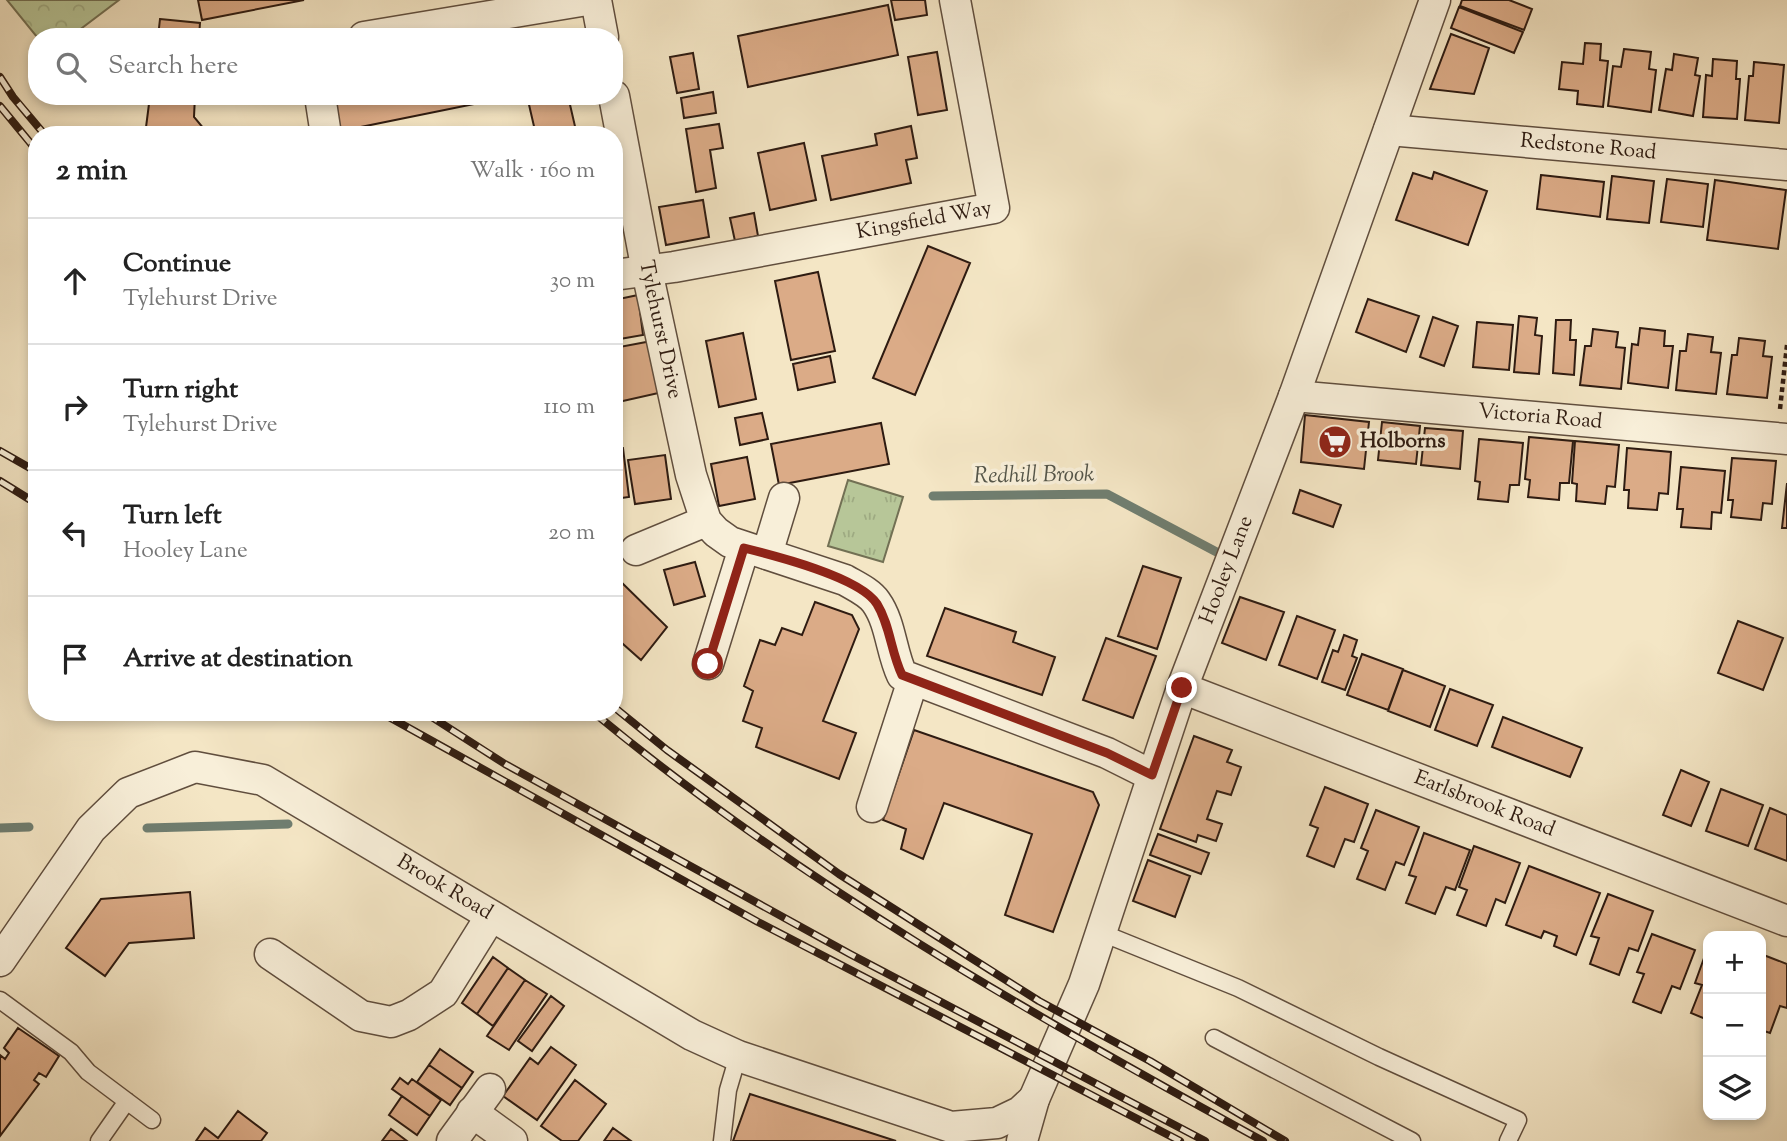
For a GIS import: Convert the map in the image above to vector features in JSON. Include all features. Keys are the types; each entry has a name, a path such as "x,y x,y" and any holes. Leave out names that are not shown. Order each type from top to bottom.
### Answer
{"street":[{"path":"400,28 475,9 587,0"},
{"path":"596,0 601,28"},
{"name":"Kingsfield Way","path":"647,271 993,208 955,0"},
{"name":"Hooley Lane","path":"1022,1141 1034,1099 1084,984 1182,688 1294,396 1435,0"},
{"path":"321,105 325,126"},
{"name":"Tylehurst Drive","path":"616,105 620,126"},
{"name":"Redstone Road","path":"1389,130 1787,164"},
{"name":"Tylehurst Drive","path":"623,144 691,475 706,521"},
{"path":"623,274 647,271"},
{"name":"Victoria Road","path":"1294,396 1782,438"},
{"path":"708,664 756,551 784,498"},
{"path":"636,550 706,521 730,542 845,580 875,601 902,675 1107,753 1152,775"},
{"path":"872,807 913,680"},
{"name":"Earlsbrook Road","path":"1182,688 1787,921"},
{"name":"Brook Road","path":"0,961 91,829 128,793 195,767 263,780 692,1035 738,1056 956,1134 997,1123 1020,1112 1034,1099"},
{"path":"270,954 361,1016 391,1022 409,1015 443,993 491,916"},
{"path":"452,1141 481,1101 512,1141"}],"lane":[{"path":"1102,933 1238,988 1379,1057 1518,1120 1508,1141"},
{"path":"0,1000 71,1052 88,1072 152,1120"},
{"path":"1214,1038 1412,1141"},
{"path":"722,1141 728,1090 738,1056"},
{"path":"99,1141 127,1101"}],"path":[{"path":"1782,438 1787,345"}],"green space":[{"path":"7,0 119,0 82,28 30,28"},
{"path":"848,480 903,497 883,562 828,546"}],"building":[{"path":"198,0 304,0 202,20"},
{"path":"891,0 925,0 927,15 895,20"},
{"path":"1462,0 1509,0 1532,9 1524,30 1460,6"},
{"path":"888,5 898,55 748,87 738,36"},
{"path":"1459,7 1523,32 1514,53 1451,28"},
{"path":"160,19 200,23 200,28 159,28"},
{"path":"1451,34 1489,48 1474,94 1430,89"},
{"path":"1585,43 1601,44 1600,60 1608,61 1603,107 1577,104 1578,91 1559,89 1562,62 1583,64"},
{"path":"1624,49 1651,52 1649,69 1656,70 1651,112 1608,106 1613,66 1621,67"},
{"path":"937,52 947,110 918,115 908,57"},
{"path":"693,53 699,89 677,93 670,57"},
{"path":"1674,54 1698,58 1695,75 1700,76 1693,116 1659,110 1666,69 1672,70"},
{"path":"1713,59 1737,61 1736,79 1740,79 1737,119 1703,117 1706,75 1712,76"},
{"path":"1754,62 1784,65 1779,123 1745,120 1749,76 1753,76"},
{"path":"713,92 716,113 684,118 681,98"},
{"path":"149,105 195,105 194,117 202,126 146,126"},
{"path":"326,105 469,105 366,126 330,126"},
{"path":"529,105 570,105 575,126 534,126"},
{"path":"719,124 723,148 710,150 716,188 696,192 686,129"},
{"path":"911,126 917,158 906,160 911,183 831,200 822,156 877,145 875,134"},
{"path":"804,143 816,200 770,210 758,153"},
{"path":"1434,172 1487,191 1468,245 1396,220 1413,173 1432,179"},
{"path":"1541,175 1604,182 1600,217 1537,209"},
{"path":"1612,176 1654,181 1649,223 1607,219"},
{"path":"1667,179 1708,184 1703,227 1661,222"},
{"path":"1715,180 1786,190 1778,249 1707,240"},
{"path":"703,200 709,237 666,245 659,207"},
{"path":"754,213 758,236 735,241 730,218"},
{"path":"928,246 970,263 915,395 873,378"},
{"path":"818,272 835,351 791,360 775,281"},
{"path":"638,295 643,335 623,338 623,298"},
{"path":"1368,299 1419,316 1406,352 1356,332"},
{"path":"1519,316 1537,318 1535,335 1542,336 1539,374 1514,372"},
{"path":"1433,317 1458,326 1444,366 1420,357"},
{"path":"1556,320 1571,320 1570,340 1576,340 1574,375 1553,373"},
{"path":"1477,322 1513,325 1509,370 1473,367"},
{"path":"1640,328 1665,331 1664,346 1673,346 1668,388 1628,383 1632,344 1638,345"},
{"path":"1593,329 1618,332 1616,347 1625,348 1621,389 1580,385 1585,346 1591,346"},
{"path":"743,333 756,399 719,407 706,341"},
{"path":"1688,334 1713,337 1711,352 1721,353 1716,394 1676,390 1680,351 1686,351"},
{"path":"1739,338 1765,341 1763,356 1772,357 1767,398 1727,394 1732,355 1737,355"},
{"path":"657,340 663,392 623,401 623,346"},
{"path":"830,356 835,382 798,390 793,364"},
{"path":"762,413 768,439 740,445 735,418"},
{"name":"Holborns","path":"1305,415 1369,422 1364,469 1301,462"},
{"path":"1382,422 1420,426 1416,464 1378,460"},
{"path":"881,423 889,464 779,485 771,444"},
{"path":"1425,428 1463,431 1460,469 1421,465"},
{"path":"1529,437 1573,441 1569,483 1560,483 1559,500 1528,497 1530,480 1525,479"},
{"path":"1479,439 1523,443 1519,485 1510,485 1508,502 1478,499 1480,482 1475,481"},
{"path":"1575,441 1619,445 1615,487 1607,486 1605,504 1576,501 1577,484 1572,483"},
{"path":"623,448 629,497 623,498"},
{"path":"1627,448 1671,452 1668,494 1659,493 1657,510 1628,508 1629,490 1624,490"},
{"path":"665,455 671,499 635,504 628,460"},
{"path":"747,457 755,499 719,506 711,464"},
{"path":"1732,458 1776,461 1772,504 1763,503 1761,520 1731,517 1733,500 1728,500"},
{"path":"1681,467 1725,471 1721,513 1712,512 1711,529 1681,527 1683,509 1677,509"},
{"path":"1787,483 1787,528 1782,528"},
{"path":"1300,490 1341,505 1333,527 1293,513"},
{"path":"695,562 705,596 674,605 664,570"},
{"path":"1143,566 1181,578 1157,649 1118,636"},
{"path":"623,584 667,627 641,660 623,644"},
{"path":"1240,597 1284,612 1266,660 1222,643"},
{"path":"815,602 852,615 859,629 823,721 856,733 839,779 756,747 762,728 743,721 753,691 744,686 760,640 775,645 782,628 802,635"},
{"path":"945,608 1016,632 1013,642 1055,657 1042,695 927,656"},
{"path":"1297,616 1335,630 1317,679 1279,665"},
{"path":"1738,621 1783,638 1763,690 1718,673"},
{"path":"1344,635 1357,640 1352,656 1357,658 1345,690 1322,682 1333,650 1338,652"},
{"path":"1106,638 1156,656 1133,718 1083,700"},
{"path":"1362,654 1403,669 1388,710 1347,695"},
{"path":"1403,670 1445,686 1430,727 1388,711"},
{"path":"1450,689 1493,705 1477,746 1435,730"},
{"path":"1503,717 1582,748 1570,777 1492,747"},
{"path":"914,730 1093,792 1099,805 1053,932 1005,915 1032,834 944,803 923,859 901,849 906,829 883,820"},
{"path":"1194,736 1232,750 1227,762 1241,767 1231,795 1217,791 1207,819 1222,824 1216,841 1198,835 1196,842 1160,829"},
{"path":"1681,770 1709,782 1691,826 1663,815"},
{"path":"1325,787 1368,804 1354,842 1345,839 1334,867 1307,856 1318,828 1310,825"},
{"path":"1721,789 1763,805 1748,846 1706,831"},
{"path":"1770,808 1787,815 1787,861 1755,849"},
{"path":"1376,810 1419,827 1404,865 1396,862 1385,890 1357,879 1368,851 1361,848"},
{"path":"1424,833 1470,850 1455,890 1446,887 1435,914 1406,903 1416,877 1409,875"},
{"path":"1158,834 1209,853 1201,874 1150,855"},
{"path":"1474,846 1520,863 1505,903 1496,899 1486,926 1457,915 1467,890 1459,887"},
{"path":"1148,860 1190,876 1175,917 1133,901"},
{"path":"1529,866 1600,893 1576,955 1554,946 1557,936 1544,931 1541,938 1506,925"},
{"path":"190,892 194,938 129,943 105,976 66,948 101,899"},
{"path":"1608,894 1653,911 1638,951 1629,948 1619,975 1590,964 1599,938 1591,936"},
{"path":"1652,934 1695,950 1680,989 1672,986 1661,1013 1633,1002 1644,974 1637,972"},
{"path":"1766,956 1787,964 1787,1008 1780,1006 1770,1033 1766,1032"},
{"path":"493,957 508,968 477,1014 462,1003"},
{"path":"1703,961 1703,1018 1691,1013 1702,985 1695,983"},
{"path":"508,968 525,980 493,1026 477,1014"},
{"path":"525,980 547,994 509,1050 487,1036"},
{"path":"551,996 564,1006 532,1051 518,1041"},
{"path":"18,1028 59,1056 46,1077 39,1073 34,1080 39,1084 0,1136 0,1055 5,1059 9,1053 4,1048"},
{"path":"551,1047 576,1065 537,1120 503,1096 530,1058 538,1064"},
{"path":"440,1049 473,1072 462,1088 429,1065"},
{"path":"429,1065 462,1088 450,1105 417,1082"},
{"path":"400,1078 408,1084 412,1079 441,1100 430,1116 392,1089"},
{"path":"575,1080 606,1104 578,1141 562,1141 541,1126"},
{"path":"750,1094 896,1141 733,1141"},
{"path":"402,1096 430,1116 417,1135 389,1115"},
{"path":"238,1111 267,1133 261,1141 196,1141 205,1128 218,1138"},
{"path":"613,1128 631,1141 604,1141"},
{"path":"391,1129 407,1141 382,1141"}],"waterway":[{"name":"Redhill Brook","path":"933,496 1107,494 1226,557"},
{"name":"Redhill Brook","path":"147,828 288,824"},
{"name":"Redhill Brook","path":"0,828 29,827"}],"railway":[{"path":"0,77 37,126"},
{"path":"0,106 28,140"},
{"path":"0,451 28,467"},
{"path":"0,481 28,498"},
{"path":"623,714 667,750 839,874 1039,1001 1150,1061 1285,1141"},
{"path":"396,721 758,922 1180,1141"},
{"path":"438,721 505,764 850,954 1205,1141"},
{"path":"604,721 751,833 917,943 1089,1044 1263,1141"}],"place":[{"name":"Holborns","path":"1335,442"}],"route":[{"path":"708,664 744,548 845,580 875,601 902,675 1107,753 1152,775 1182,688"}]}
